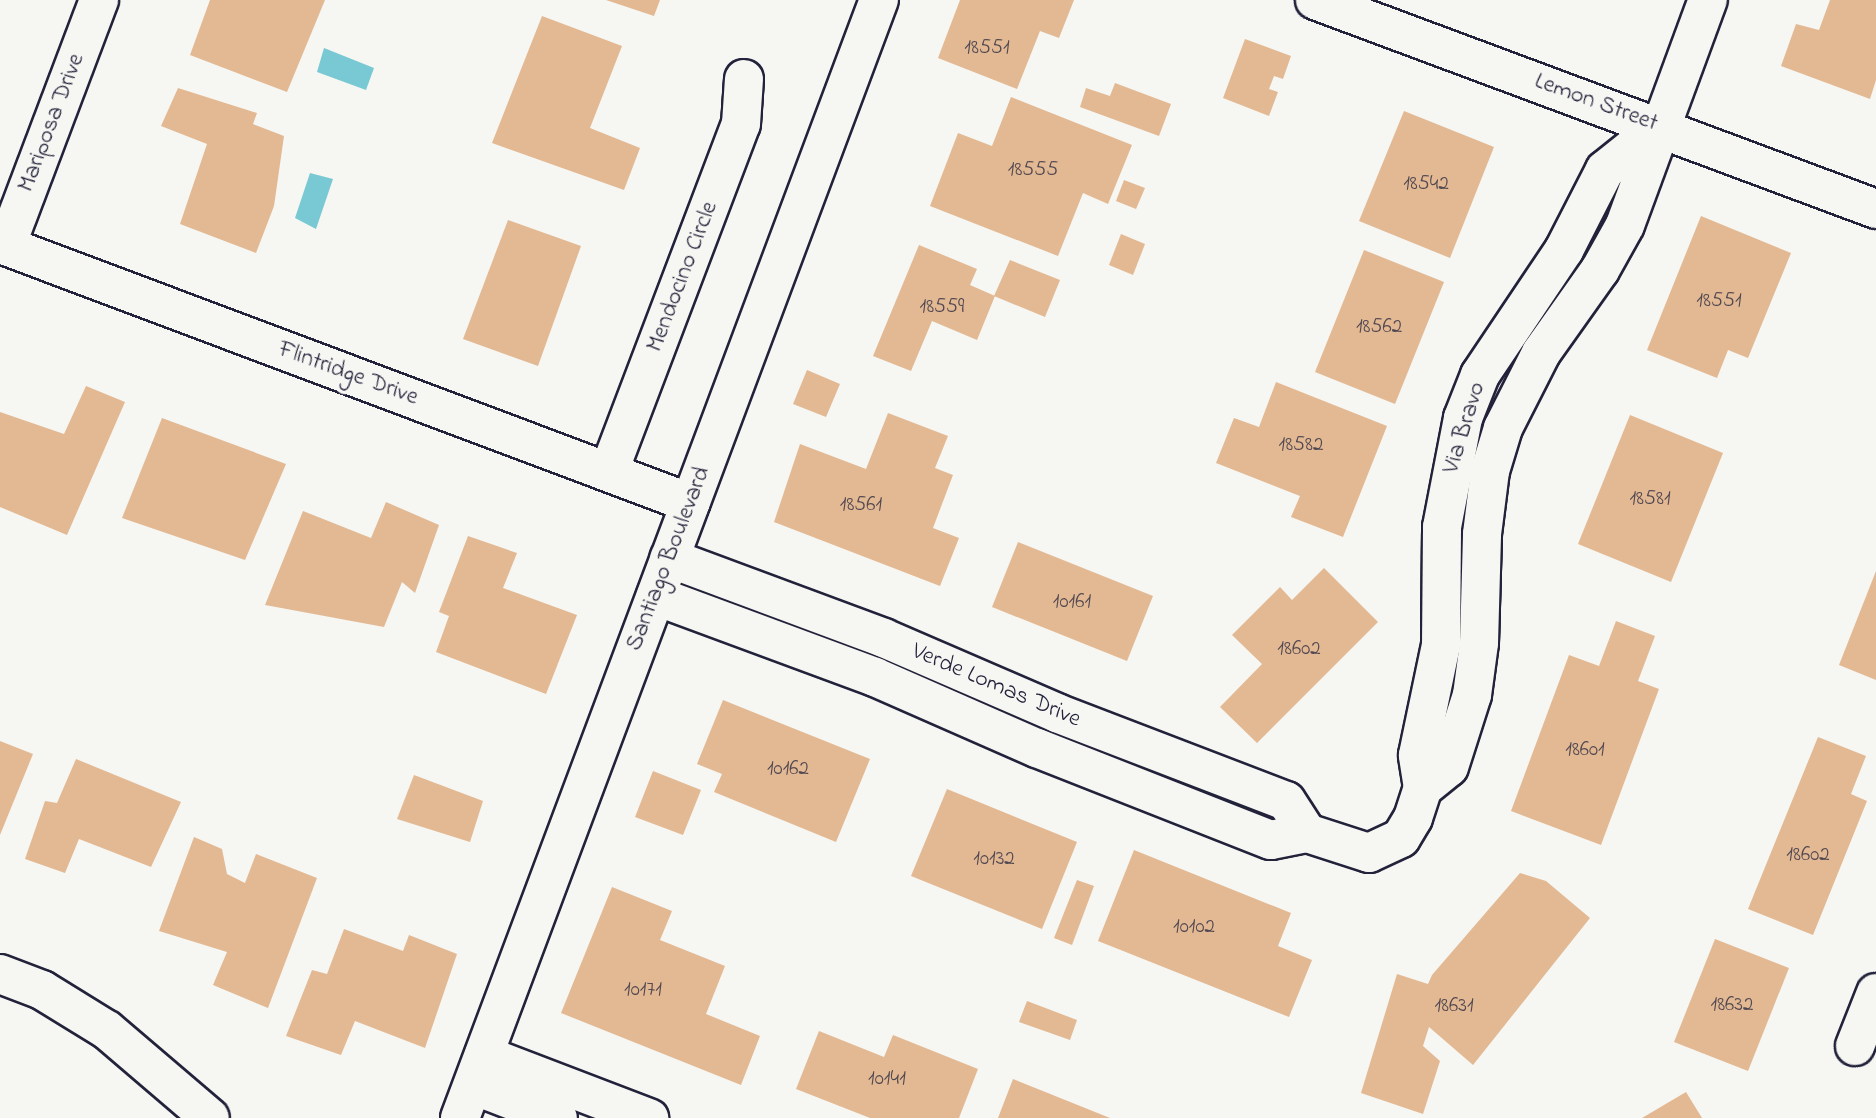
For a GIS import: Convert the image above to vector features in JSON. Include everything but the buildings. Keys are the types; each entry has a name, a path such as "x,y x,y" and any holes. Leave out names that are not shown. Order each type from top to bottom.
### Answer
{"street":[{"name":"Mariposa Drive","path":"5,246 99,0"},
{"name":"Santiago Boulevard","path":"472,1086 879,0"},
{"name":"Lemon Street","path":"1315,0 1660,126 1876,209"},
{"name":"Via Bravo","path":"1423,788 1449,767 1461,734 1479,643 1481,575 1490,471 1503,428 1533,368 1625,225 1708,0"},
{"name":"Mendocino Circle","path":"609,471 741,124 744,79"},
{"name":"Via Bravo","path":"1307,833 1359,851 1386,849 1401,838 1413,818 1423,788 1418,755 1436,687 1442,527 1460,430 1480,374 1564,250 1605,170 1660,126"},
{"name":"Flintridge Drive","path":"5,246 690,503"},
{"path":"1499,344 1533,368"},
{"name":"Verde Lomas Drive","path":"656,596 875,677 1037,748 1271,840 1307,833 1286,802 1057,713 884,638 669,558"},
{"path":"1442,564 1481,575"},
{"path":"0,974 42,990 107,1030 210,1118"},
{"path":"1855,1046 1876,993"},
{"path":"472,1086 558,1118"},
{"path":"472,1086 649,1118"}],"water":[{"path":"324,48 374,68 366,90 317,72"},
{"path":"310,173 333,179 316,229 295,218"}]}
